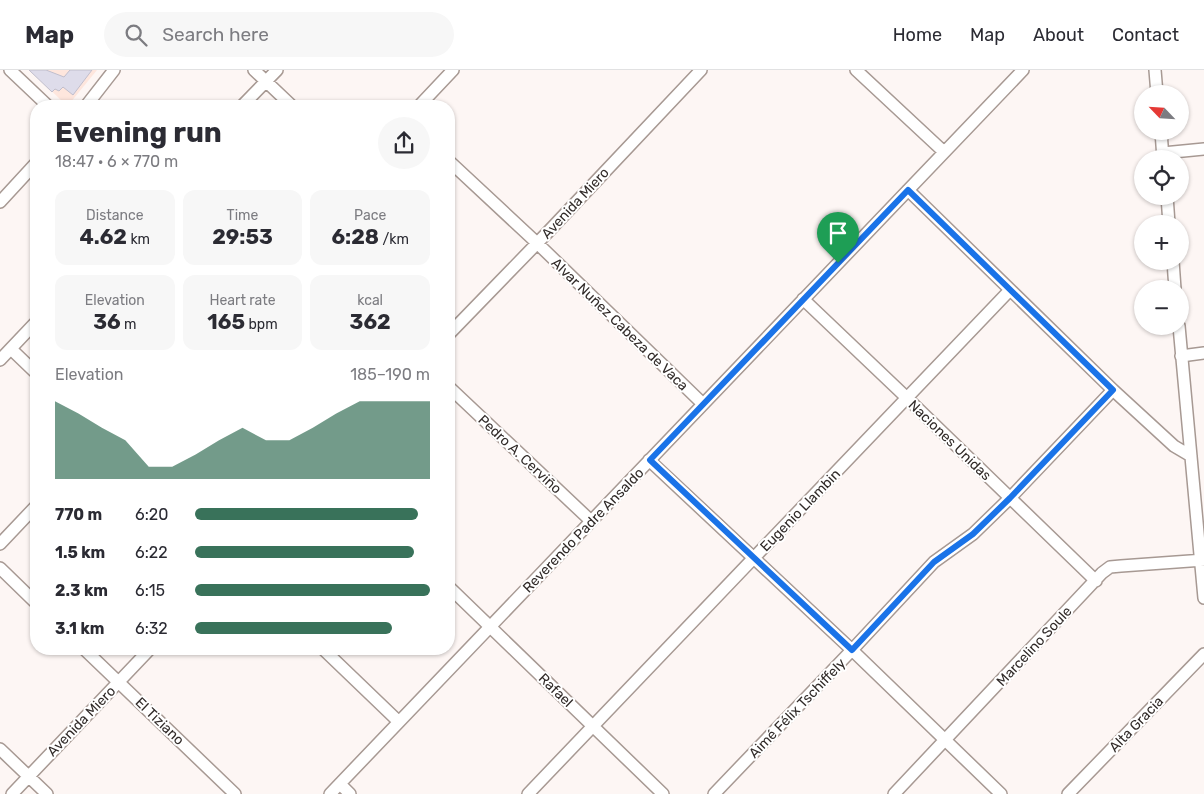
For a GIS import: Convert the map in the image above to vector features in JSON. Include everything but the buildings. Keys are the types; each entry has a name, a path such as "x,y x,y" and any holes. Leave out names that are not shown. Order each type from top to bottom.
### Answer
{"street":[{"path":"10,70 42,100"},
{"path":"91,100 114,70"},
{"path":"254,70 286,100"},
{"path":"248,100 277,70"},
{"path":"856,70 944,152"},
{"name":"Reverendo Padre Ansaldo","path":"330,794 1023,70"},
{"path":"1155,70 1156,85"},
{"path":"424,100 447,72"},
{"name":"Avenida Miero","path":"455,328 537,244 694,72"},
{"path":"1189,152 1204,149"},
{"name":"Alvar Nuñez Cabeza de Vaca","path":"455,167 703,404"},
{"path":"0,202 30,170"},
{"path":"908,190 1113,390 1174,446 1191,456"},
{"name":"Eugenio Llambin","path":"528,794 1010,290"},
{"name":"Naciones Unidas","path":"803,300 1096,581"},
{"path":"0,360 30,328"},
{"path":"1180,335 1202,560 1204,598"},
{"path":"11,349 30,367"},
{"path":"1181,356 1204,353"},
{"name":"Aimé Félix Tschiffely","path":"714,794 934,562 973,534 1113,390"},
{"name":"Pedro A. Cerviño","path":"455,393 591,521"},
{"path":"650,460 1002,794"},
{"path":"0,544 30,512"},
{"name":"Marcelino Soule","path":"894,794 1102,573 1110,568 1202,560"},
{"path":"0,568 30,596"},
{"name":"Rafael","path":"455,593 663,794"},
{"name":"Alta Gracia","path":"1068,794 1204,654"},
{"name":"El Tiziano","path":"90,655 235,794"},
{"name":"Avenida Miero","path":"12,794 144,655"},
{"path":"329,655 399,722"},
{"path":"0,749 47,794"},
{"path":"340,784 350,794"}],"shaded area":[{"path":"30,70 97,70 72,100 61,100"}],"route":[{"path":"908,190 1113,390 973,534 934,562 852,650 650,460 838,263 908,190"}]}
